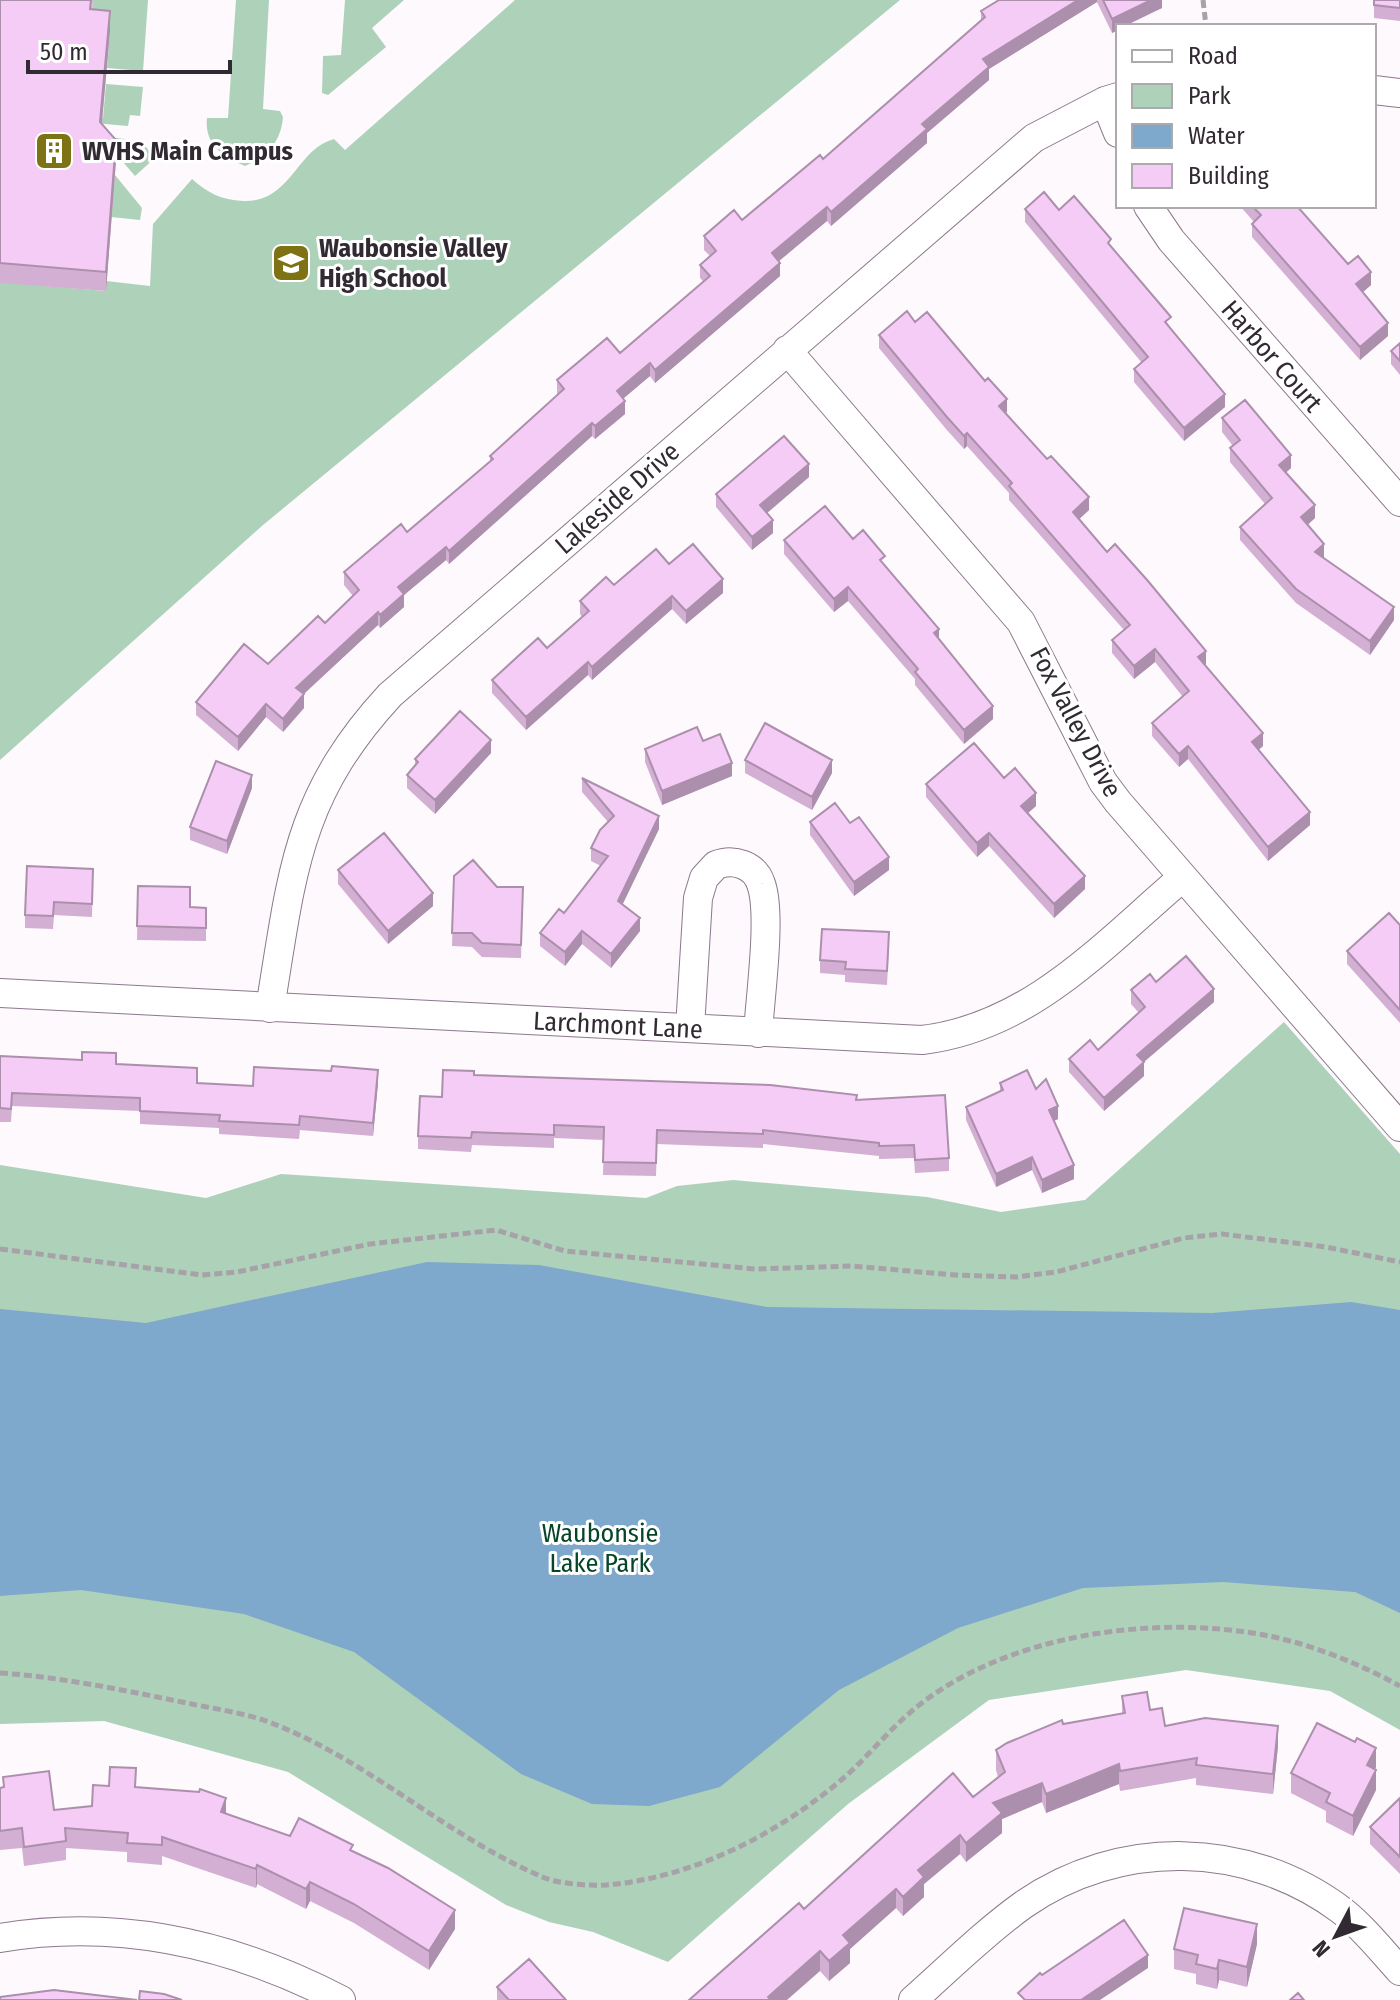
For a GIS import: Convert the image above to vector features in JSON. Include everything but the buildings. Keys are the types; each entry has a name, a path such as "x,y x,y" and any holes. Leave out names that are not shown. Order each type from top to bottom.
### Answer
{"street":[{"path":"1376,90 1400,93"},
{"path":"1111,99 1116,123"},
{"name":"Lakeside Drive","path":"270,1008 293,871 302,838 325,781 365,722 390,695 1034,138 1111,99"},
{"name":"Harbor Court","path":"1149,208 1171,240 1400,502"},
{"name":"Fox Valley Drive","path":"787,350 1021,622 1103,782 1400,1127"},
{"path":"690,1028 700,887 716,865 730,862 748,867 755,873 764,897 758,1033"},
{"name":"Larchmont Lane","path":"0,993 922,1040 995,1023 1045,994 1183,877"},
{"path":"913,2000 1003,1921 1061,1883 1092,1870 1130,1861 1199,1854 1264,1870 1312,1891 1342,1911 1400,1971"},
{"path":"0,1938 123,1931 230,1953 285,1972 341,2000"}],"path":[{"path":"1203,0 1206,24"},
{"path":"0,1249 202,1275 237,1272 370,1244 496,1230 565,1251 755,1269 852,1266 1016,1277 1056,1272 1184,1238 1222,1234 1326,1247 1400,1262"},
{"path":"0,1673 131,1692 276,1724 332,1750 498,1854 549,1880 604,1885 677,1872 764,1835 844,1777 914,1709 963,1679 1015,1655 1084,1634 1184,1628 1264,1635 1362,1665 1400,1686"}],"green space":[{"path":"93,0 148,0 143,71 107,68 110,31 90,29"},
{"path":"236,0 269,0 263,109 280,111 283,117 272,148 245,166 217,148 207,127 207,118 228,118"},
{"path":"345,0 404,0 372,28 386,47 328,95 322,93 323,56 341,55"},
{"name":"Waubonsie Valley High School","path":"515,0 900,0 263,525 0,760 0,282 105,291 106,281 150,286 153,224 192,179 209,192 228,199 243,201 272,194 321,145 334,139 345,150"},
{"path":"106,84 143,87 140,116 130,115 128,126 82,122 83,117 103,118"},
{"path":"108,137 141,141 155,158 135,176 104,140"},
{"path":"115,175 142,208 140,220 111,217"},
{"name":"Waubonsie Lake Park","path":"1284,1022 1400,1154 1400,1730 1330,1691 1186,1670 989,1700 848,1804 668,1962 593,1932 549,1922 506,1905 288,1772 104,1721 0,1724 0,1165 206,1198 281,1174 646,1198 677,1186 733,1180 927,1197 1001,1212 1085,1200"}],"water":[{"path":"427,1262 539,1265 767,1307 1212,1313 1351,1302 1400,1310 1400,1613 1355,1592 1223,1582 1083,1588 958,1628 839,1690 720,1787 649,1806 592,1804 521,1774 354,1652 244,1614 81,1590 0,1596 0,1309 146,1323"}],"place":[{"name":"WVHS Main Campus","path":"54,151"},
{"name":"Waubonsie Valley High School","path":"291,263"}]}
